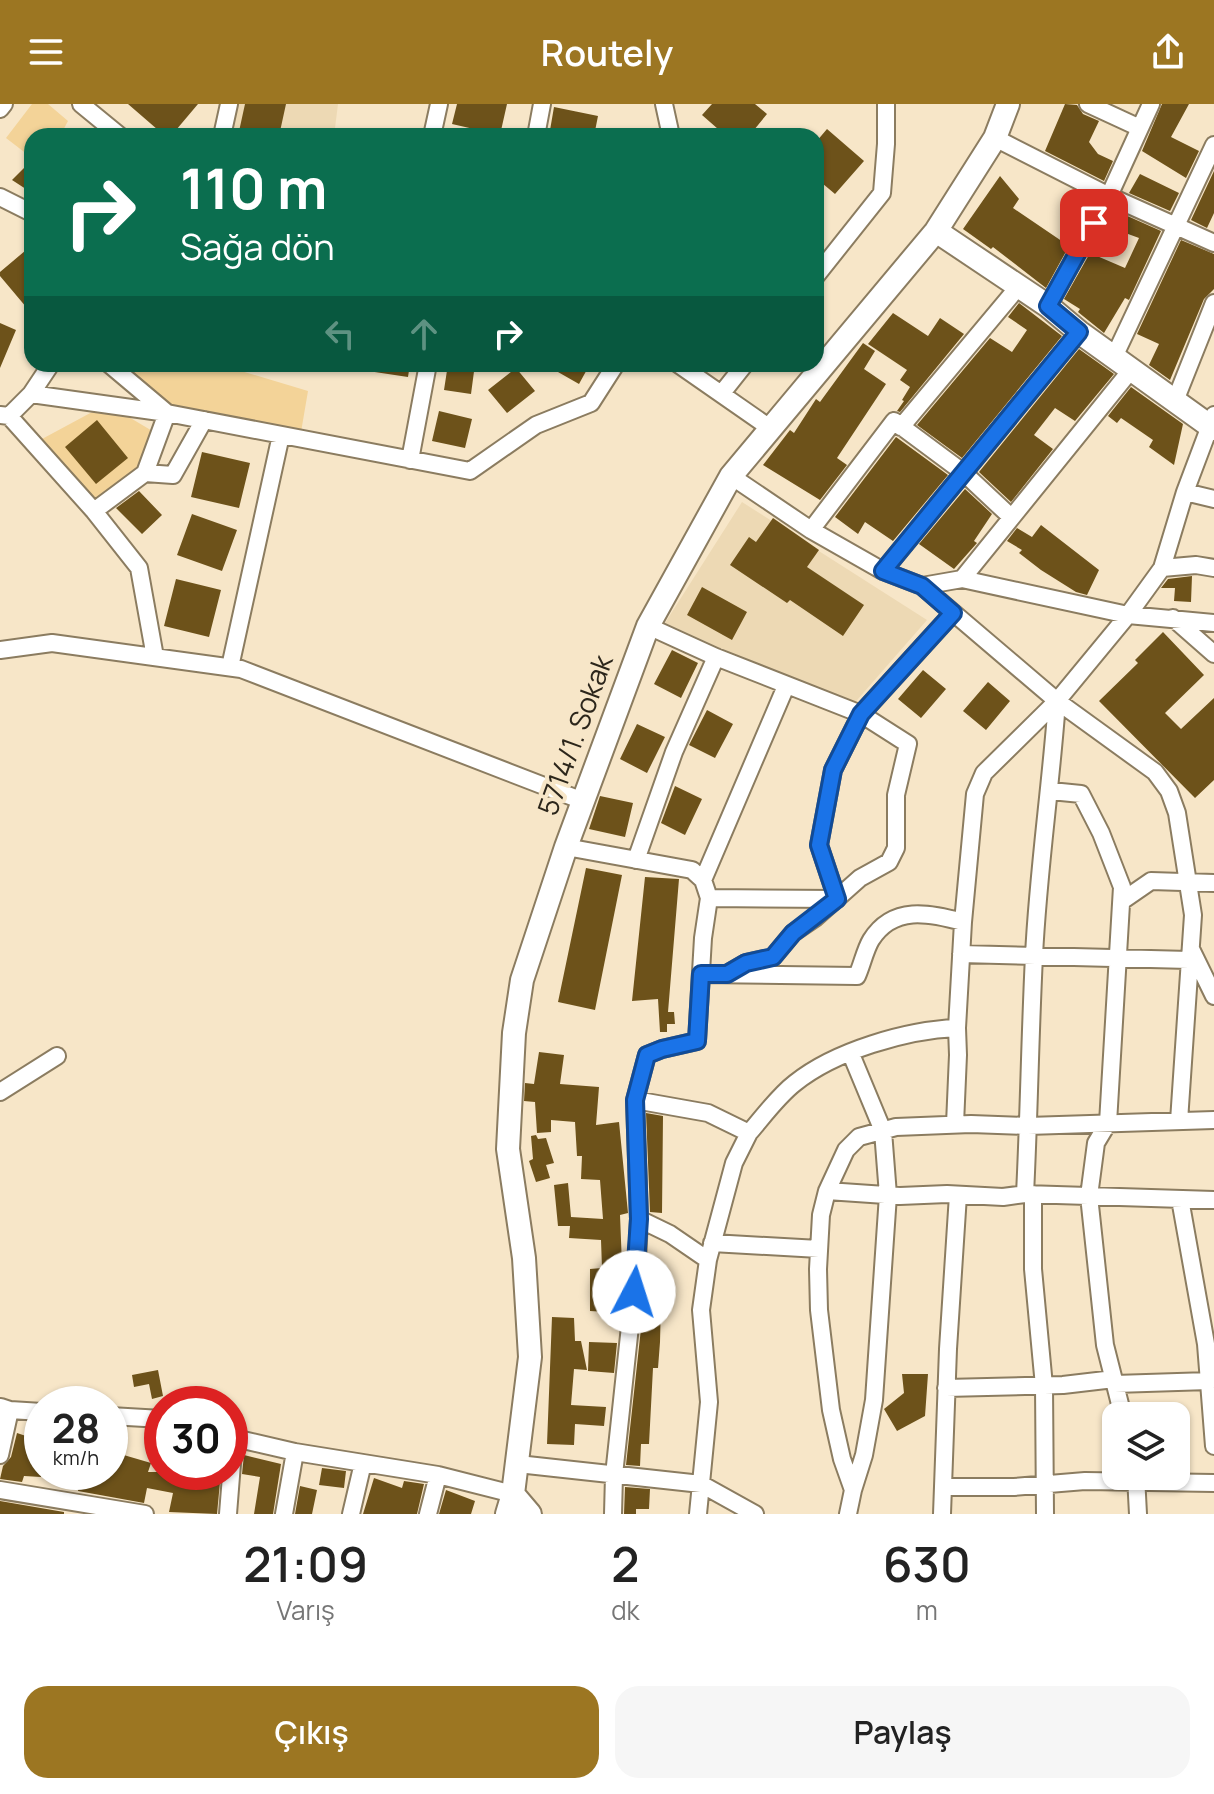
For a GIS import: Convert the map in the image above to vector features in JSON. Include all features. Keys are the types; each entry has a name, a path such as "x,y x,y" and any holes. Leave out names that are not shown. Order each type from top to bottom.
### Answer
{"main road":[{"name":"5714/1. Sokak","path":"824,364 936,231 995,138 1008,104"},
{"path":"936,231 1048,306 1175,401 1213,424"},
{"name":"5714/1. Sokak","path":"510,1504 518,1464 530,1357 524,1258 508,1149 514,1033 522,980 566,847 648,626 731,476 817,372"},
{"path":"510,1504 530,1514"}],"street":[{"path":"0,109 4,104"},
{"path":"81,104 110,128"},
{"path":"224,128 229,104"},
{"path":"434,128 439,104"},
{"path":"538,128 542,104"},
{"path":"664,104 669,128"},
{"path":"824,266 882,193 886,104"},
{"path":"1088,104 1140,128"},
{"path":"1048,306 1109,196 1151,104"},
{"path":"995,138 1109,196 1214,243"},
{"path":"962,579 1122,364 1177,226 1214,145"},
{"path":"0,197 24,209"},
{"path":"901,427 1019,286"},
{"path":"1175,401 1214,303"},
{"path":"883,571 1079,332"},
{"path":"46,372 31,394 5,415 94,511 139,568 155,657"},
{"path":"118,372 167,413"},
{"path":"410,460 426,372"},
{"path":"31,394 167,413 470,471 536,425 591,403 611,372"},
{"path":"690,372 770,428"},
{"path":"722,393 739,372"},
{"path":"94,511 145,473 167,413"},
{"path":"145,473 173,475 204,420"},
{"path":"811,530 894,421 964,473 1011,517"},
{"path":"955,1124 961,954 975,794 984,773 1057,701 1128,615 1162,568 1185,492 1213,424"},
{"path":"230,667 281,435"},
{"path":"731,476 811,530 883,571 922,586 1057,701 1155,772 1169,791 1177,813 1198,959 1179,1121"},
{"path":"1185,492 1214,499"},
{"path":"1162,568 1196,565 1214,568"},
{"path":"922,586 962,579 1128,615 1214,623"},
{"path":"837,899 819,845 833,770 861,714 953,613"},
{"path":"1173,618 1214,654"},
{"path":"648,626 786,686 861,714 908,744 896,795 896,848 889,862 860,878 793,933 773,957 746,963 727,974"},
{"path":"0,650 52,643 230,667 266,677 583,801"},
{"path":"636,860 674,752 716,657"},
{"path":"703,880 786,686"},
{"path":"1045,1514 1044,1386 1033,1269 1028,1126 1034,956 1057,701"},
{"path":"1051,791 1081,794 1101,833 1122,887 1108,1123 1096,1143 1089,1196 1105,1345 1120,1402"},
{"path":"566,847 692,870 703,880 709,898 697,1041 647,1055 635,1100 639,1219 637,1261 614,1475 613,1514"},
{"path":"1122,901 1151,881 1214,883"},
{"path":"709,898 837,899"},
{"path":"701,974 857,976 871,940 890,921 909,912 963,922"},
{"path":"961,954 1198,959"},
{"path":"1198,959 1214,996"},
{"path":"698,1514 709,1402 701,1310 710,1252 734,1163 749,1133 795,1083 831,1062 905,1033 957,1028"},
{"path":"848,1514 864,1455 874,1400 888,1195 883,1131 851,1054"},
{"path":"0,1092 57,1056"},
{"path":"635,1100 708,1113 749,1133"},
{"path":"853,1490 831,1410 819,1310 821,1215 827,1191 846,1150 859,1137 896,1127 1214,1120"},
{"path":"827,1191 888,1195 1003,1197 1029,1194 1214,1200"},
{"path":"942,1514 958,1195"},
{"path":"1180,1199 1206,1344 1214,1446"},
{"path":"639,1219 710,1252 819,1249"},
{"path":"946,1388 1209,1381"},
{"path":"0,1455 3,1409 24,1411"},
{"path":"248,1441 295,1452 438,1475 510,1504"},
{"path":"284,1514 295,1452"},
{"path":"351,1514 363,1463"},
{"path":"518,1464 701,1484 755,1514"},
{"path":"428,1514 438,1475"},
{"path":"943,1487 1014,1487 1102,1481"},
{"path":"1190,1482 1214,1483"},
{"path":"0,1490 145,1514"},
{"path":"228,1514 229,1490"},
{"path":"1137,1490 1138,1514"}],"shaded area":[{"path":"32,104 48,104 68,121 64,128 24,128 24,152 6,138"},
{"path":"237,104 338,104 335,128 232,128"},
{"path":"120,372 245,372 308,391 300,438 167,413"},
{"path":"107,404 159,435 145,473 101,506 42,439"},
{"path":"742,502 927,620 851,707 665,623"}],"building":[{"path":"128,104 198,104 178,128 156,128"},
{"path":"245,104 286,104 281,128 240,128"},
{"path":"457,104 507,104 502,128 469,128 452,124"},
{"path":"712,104 755,104 767,114 756,128 717,128 702,115"},
{"path":"1065,104 1077,105 1083,114 1099,121 1089,142 1098,154 1113,161 1104,181 1045,151"},
{"path":"1162,104 1189,104 1171,137 1199,151 1186,178 1142,151"},
{"path":"554,107 598,116 596,128 550,128"},
{"path":"827,129 864,161 835,194 824,185 824,133"},
{"path":"24,168 24,188 12,180"},
{"path":"1214,171 1214,213 1207,228 1191,220"},
{"path":"1140,174 1179,193 1170,211 1129,193"},
{"path":"1000,176 1019,199 1013,208 1069,246 1046,288 993,247 991,249 963,229"},
{"path":"1114,210 1161,231 1129,300 1125,298 1104,333 1078,312 1080,309 1064,299 1090,253 1125,268 1139,238 1109,227"},
{"path":"1181,240 1214,254 1214,289 1204,299 1170,380 1149,365 1159,344 1137,334"},
{"path":"24,252 24,304 0,276 0,272"},
{"path":"1019,303 1062,336 962,458 917,425 990,338 1012,352 1027,330 1008,317"},
{"path":"893,313 928,336 940,318 964,334 900,412 897,411 910,387 900,380 907,370 868,344"},
{"path":"0,323 16,330 0,368"},
{"path":"863,343 875,351 864,369 886,384 837,458 847,465 820,500 763,465 790,430 794,433 816,399 820,402"},
{"path":"1079,349 1114,374 1075,421 1055,408 1034,435 1053,449 1011,502 979,472"},
{"path":"375,372 409,372 408,377"},
{"path":"447,372 474,372 471,394 444,390"},
{"path":"511,372 519,372 535,391 507,413 488,390"},
{"path":"558,372 586,372 579,384"},
{"path":"1131,387 1183,424 1174,465 1149,447 1153,440 1121,418 1117,423 1108,416"},
{"path":"439,411 472,419 465,448 432,441"},
{"path":"97,420 128,458 96,484 65,447"},
{"path":"896,437 948,475 893,541 865,522 858,534 835,517"},
{"path":"202,452 250,463 239,508 191,497"},
{"path":"965,489 992,514 974,541 977,543 954,569 919,544"},
{"path":"139,491 162,515 142,534 116,508"},
{"path":"192,514 237,530 222,571 177,555"},
{"path":"773,518 819,550 807,567 864,605 843,636 730,565 749,537 756,542"},
{"path":"1041,525 1099,570 1087,595 1076,592 1041,570 1019,553 1022,550 1007,541 1017,528 1032,537"},
{"path":"1192,576 1191,602 1174,601 1175,588 1161,588 1168,579"},
{"path":"176,579 221,590 209,637 164,626"},
{"path":"702,587 747,612 732,640 687,615"},
{"path":"1163,632 1204,675 1165,713 1181,729 1214,698 1214,780 1195,798 1099,701 1138,663 1135,660"},
{"path":"672,650 698,663 681,698 654,684"},
{"path":"923,670 946,689 921,718 898,699"},
{"path":"988,682 1010,701 986,730 963,711"},
{"path":"707,710 733,724 715,758 689,745"},
{"path":"637,724 665,737 647,773 620,759"},
{"path":"675,786 702,799 685,835 661,823"},
{"path":"600,796 633,803 625,837 589,829"},
{"path":"586,868 622,875 595,1010 558,1002"},
{"path":"645,877 679,879 668,1012 674,1012 675,1024 667,1024 667,1032 660,1032 658,999 632,1001"},
{"path":"539,1052 564,1055 560,1084 599,1087 596,1125 619,1122 628,1213 620,1215 622,1265 625,1268 620,1316 590,1311 590,1269 602,1268 601,1240 569,1238 570,1226 558,1226 554,1185 568,1183 571,1217 603,1219 600,1180 581,1179 582,1156 577,1156 575,1122 551,1120 551,1132 537,1133 535,1102 524,1101 525,1083 534,1084"},
{"path":"646,1113 663,1116 662,1213 650,1212"},
{"path":"536,1135 538,1139 546,1138 554,1163 546,1165 550,1178 536,1182 529,1161 533,1159 531,1136"},
{"path":"662,1264 660,1342 658,1368 653,1368 649,1444 641,1444 640,1466 626,1465 648,1265"},
{"path":"552,1317 574,1318 575,1341 581,1341 587,1370 574,1369 571,1405 606,1407 604,1426 575,1424 574,1445 547,1444"},
{"path":"589,1342 617,1343 614,1373 588,1371"},
{"path":"158,1370 161,1386 149,1384 134,1387 132,1375"},
{"path":"902,1374 928,1374 925,1416 897,1431 884,1409 904,1393"},
{"path":"17,1433 24,1435 22,1482 0,1479 3,1466 11,1457"},
{"path":"128,1456 144,1461 144,1490 147,1490 144,1503 78,1491 128,1490"},
{"path":"248,1456 281,1464 273,1514 254,1514 260,1477 248,1475"},
{"path":"322,1468 346,1471 344,1488 319,1485"},
{"path":"374,1478 402,1488 404,1481 424,1484 417,1514 363,1514"},
{"path":"300,1486 317,1490 312,1514 295,1514"},
{"path":"625,1487 650,1489 649,1509 636,1509 636,1514 624,1514"},
{"path":"157,1490 219,1490 217,1514 169,1512 173,1493"},
{"path":"446,1490 475,1501 471,1514 439,1514"},
{"path":"0,1501 64,1512 64,1514 0,1514"}],"route":[{"path":"634,1292 639,1219 635,1100 647,1055 697,1041 701,974 727,974 746,963 773,957 793,933 837,899 819,845 833,770 861,714 953,613 922,586 883,571 1079,332 1048,306 1094,223"}]}
